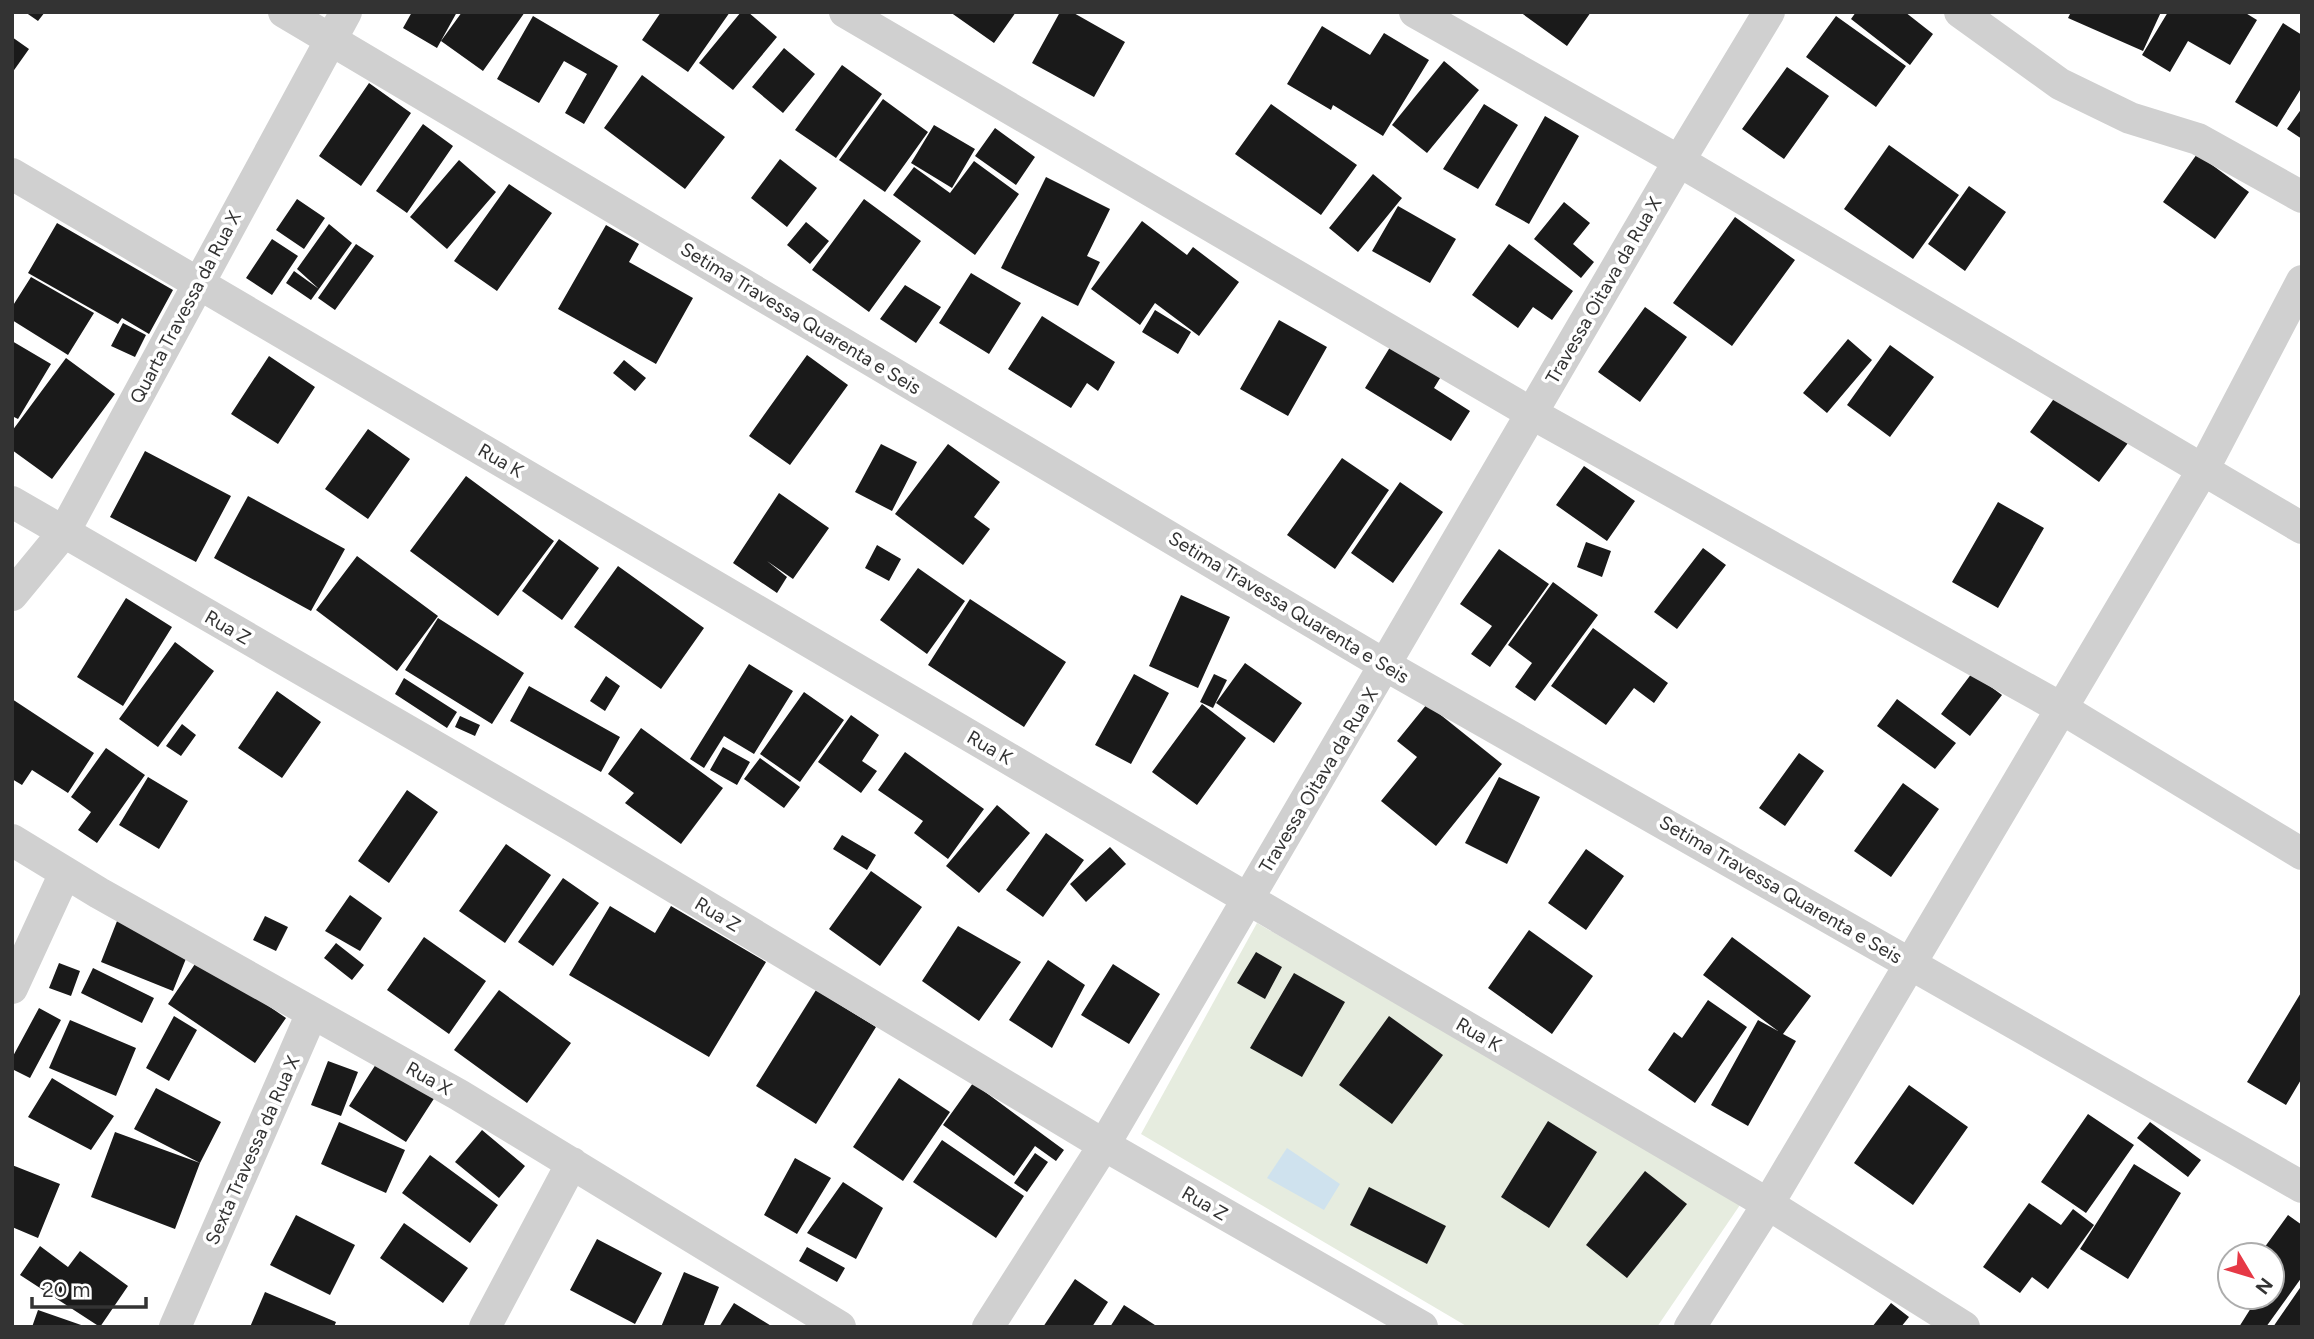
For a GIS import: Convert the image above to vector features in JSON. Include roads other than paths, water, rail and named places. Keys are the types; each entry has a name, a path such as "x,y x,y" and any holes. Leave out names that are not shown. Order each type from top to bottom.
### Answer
{"street":[{"name":"Setima Travessa Quarenta e Seis","path":"284,12 1385,665 2302,1187"},
{"name":"Quarta Travessa da Rua X","path":"12,595 64,532 346,12"},
{"path":"845,12 1531,413 2061,708 2302,854"},
{"path":"1415,12 1679,161 2302,528"},
{"name":"Travessa Oitava da Rua X","path":"988,1327 1104,1145 1531,413 1769,12"},
{"path":"1960,12 2060,84 2130,118 2198,139 2302,197"},
{"name":"Rua K","path":"12,174 1768,1204 1964,1327"},
{"path":"1689,1327 1768,1204 1909,961 2204,468 2302,281"},
{"name":"Rua Z","path":"12,502 574,827 1104,1145 1422,1327"},
{"name":"Rua X","path":"12,840 65,873 459,1095 840,1327"},
{"path":"12,988 65,873"},
{"name":"Sexta Travessa da Rua X","path":"175,1327 312,1013"},
{"path":"485,1327 572,1163"}],"water":[{"path":"1287,1148 1340,1184 1324,1210 1267,1178"}]}
